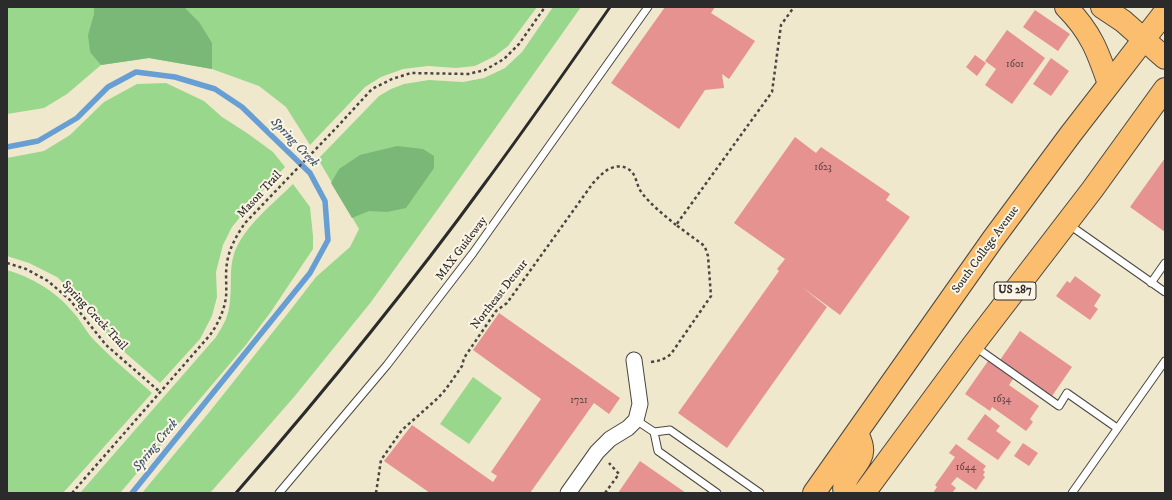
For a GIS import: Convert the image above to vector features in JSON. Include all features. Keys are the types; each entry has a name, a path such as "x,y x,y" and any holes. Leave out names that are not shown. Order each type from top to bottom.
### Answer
{"main road":[{"path":"1066,7 1088,33 1097,50 1109,84"},
{"path":"1102,7 1123,22 1165,58"},
{"name":"South College Avenue","path":"814,493 993,239 1109,84 1144,40 1161,13"},
{"name":"US 287","path":"864,493 1165,89"},
{"path":"845,493 845,482 862,456 863,449 857,433"}],"street":[{"path":"568,493 597,452 610,439 628,428 636,420 640,404 640,362"}],"lane":[{"name":"MAX Guideway","path":"279,493 387,365 473,253 648,7"},
{"path":"1066,223 1165,292"},
{"path":"1151,283 1165,263"},
{"path":"973,345 1059,406 1067,394 1117,428"},
{"path":"1072,493 1165,361"},
{"path":"636,420 654,432 670,430 760,493"},
{"path":"654,432 658,451 717,493"}],"path":[{"name":"Mason Trail","path":"72,493 210,335 217,325 223,312 226,298 226,263 236,236 245,223 372,89 392,79 411,73 468,74 485,70 504,59 519,44 545,7"},
{"path":"676,225 772,92 781,25 794,7"},
{"name":"Northeast Detour","path":"376,493 381,460 402,430 446,389 462,366 464,358 496,312 507,304 592,183 610,168 619,166 630,170 635,176 637,185 642,193 654,206 676,225 702,244 705,247 708,256 711,296 667,358 659,361 640,362"},
{"name":"Spring Creek Trail","path":"7,264 26,269 48,281 70,300 106,344 160,392"},
{"path":"605,493 619,474 606,460"}],"green space":[{"path":"8,7 537,7 508,46 495,56 475,66 456,68 428,66 403,69 381,77 365,87 310,145 286,107 259,86 212,69 149,58 101,65 67,94 44,108 7,114"},
{"path":"94,7 184,7 199,22 212,43 212,69 149,58 101,65 90,52 88,35 94,14"},
{"path":"553,7 581,7 371,302 294,397 210,493 142,493 211,410 316,277 350,247 359,229 318,159 379,96 391,89 404,84 429,80 463,82 484,78 505,68 522,52"},
{"path":"166,83 204,101 222,117 273,152 285,167 254,200 232,227 223,245 216,272 217,297 212,316 200,339 160,383 113,342 82,301 57,277 29,263 7,256 7,158 44,151 70,135 104,102 137,84"},
{"path":"397,146 423,149 434,156 434,168 406,208 387,212 369,211 352,218 331,183 339,169 360,155"},
{"path":"293,184 310,207 313,249 270,313 245,346 120,493 80,493 216,337 224,324 229,311 232,265 238,244 259,216"},
{"path":"7,270 34,281 58,297 74,313 90,336 152,393 63,493 7,493"},
{"path":"473,377 502,398 469,444 440,424"}],"building":[{"path":"665,7 715,7 711,13 755,41 729,79 722,74 724,88 705,90 679,129 611,83"},
{"path":"1035,10 1070,34 1058,51 1023,27"},
{"path":"1007,30 1045,58 1012,104 985,85 996,69 985,61"},
{"path":"975,55 986,63 977,76 966,67"},
{"path":"1051,58 1069,71 1051,96 1033,84"},
{"path":"795,137 816,153 821,147 890,194 886,200 910,217 840,315 802,287 827,307 727,448 678,413 779,271 777,269 785,259 734,223"},
{"path":"1165,158 1165,232 1130,207"},
{"path":"1075,276 1101,295 1094,306 1098,309 1090,320 1056,296 1067,281 1070,283"},
{"path":"499,313 620,398 609,414 594,403 530,493 430,493 384,461 412,425 493,482 497,476 491,472 541,399 473,350"},
{"path":"1020,331 1072,367 1052,396 1000,360"},
{"path":"988,361 1013,379 1009,385 1039,406 1030,419 1033,422 1026,431 992,407 990,411 965,394"},
{"path":"985,414 1000,426 996,431 1011,442 998,460 967,439"},
{"path":"1023,443 1038,453 1029,466 1014,456"},
{"path":"956,444 986,466 983,470 985,472 983,475 985,477 976,490 957,477 951,484 956,488 952,493 933,493 937,487 935,485 955,457 949,453"},
{"path":"640,461 686,493 618,493"}],"waterway":[{"name":"Spring Creek","path":"7,147 38,141 77,118 108,87 136,72 175,77 215,89 242,107 310,173 325,201 328,240 310,273 132,493"}],"railway":[{"path":"236,493 301,417 395,302 517,139 610,7"}]}
